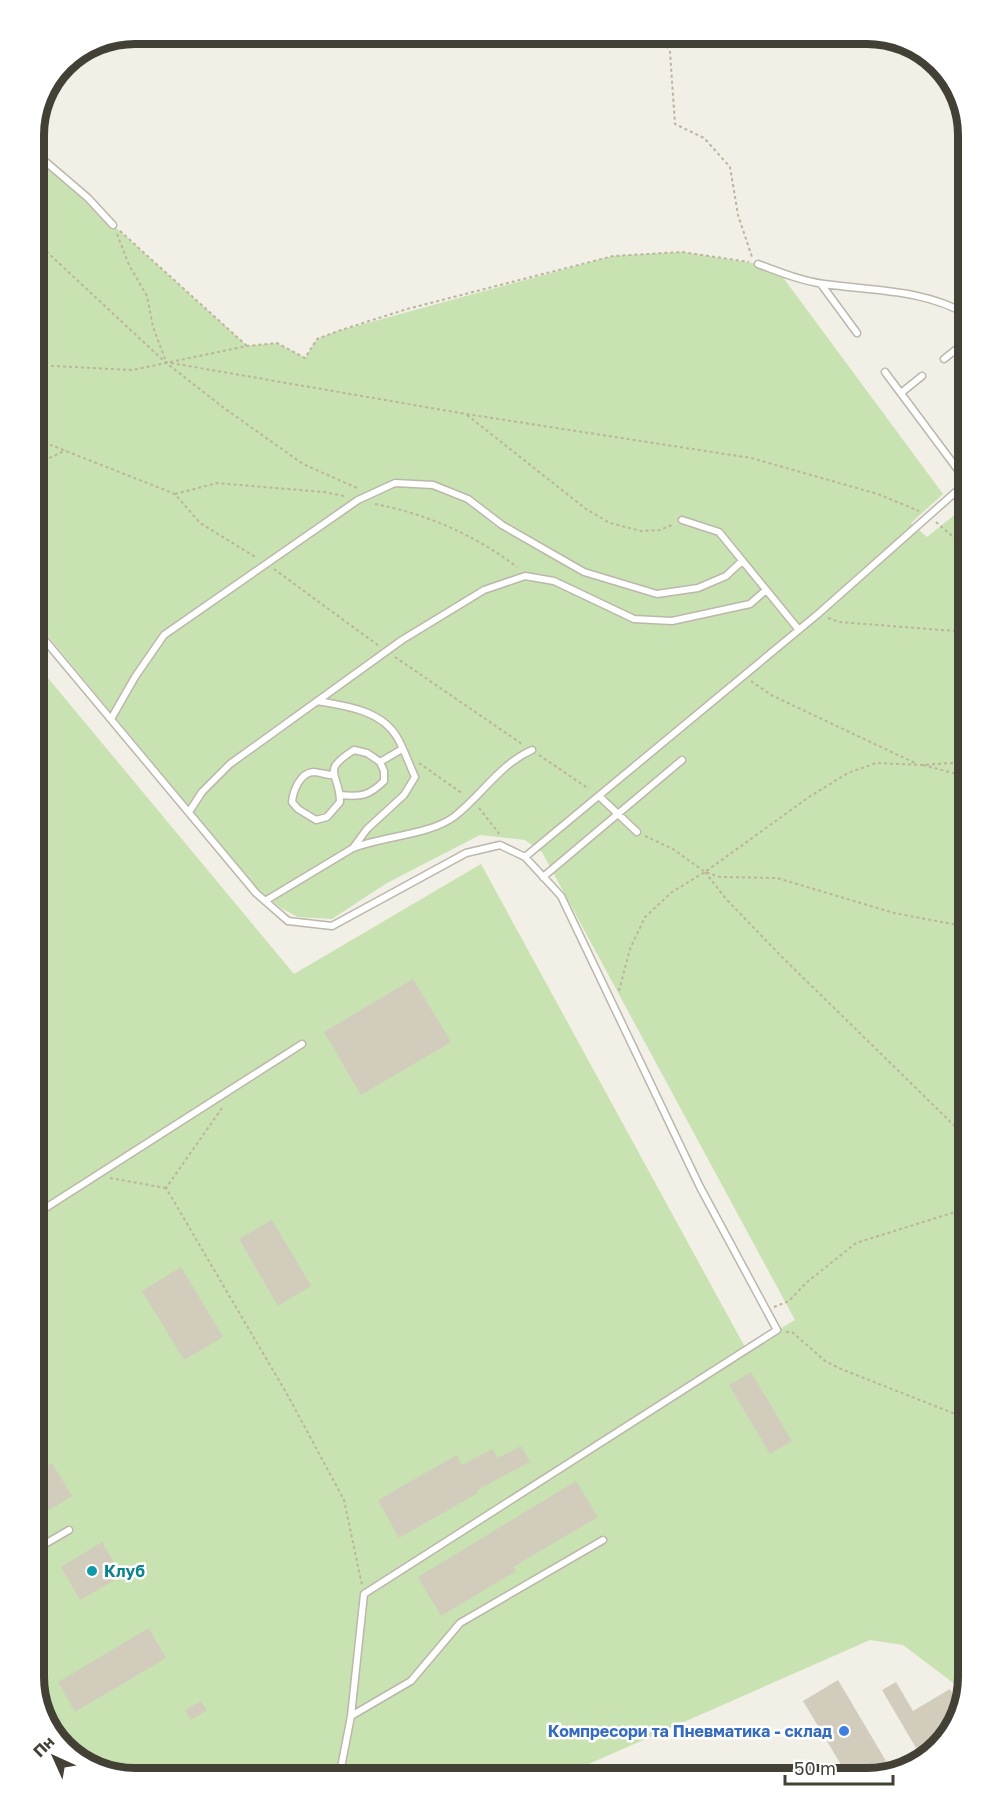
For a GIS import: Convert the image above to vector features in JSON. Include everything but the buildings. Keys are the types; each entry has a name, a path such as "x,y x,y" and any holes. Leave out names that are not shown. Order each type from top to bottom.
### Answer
{"lane":[{"path":"44,160 88,198 114,225"},
{"path":"758,264 821,284 905,291 950,304 958,309"},
{"path":"821,284 857,333"},
{"path":"944,359 958,348"},
{"path":"885,372 958,470"},
{"path":"901,393 922,376"},
{"path":"111,719 135,676 164,635 265,563 370,494 395,483 433,485 468,499 502,525 584,572 657,594 698,588 726,576 742,561"},
{"path":"525,857 818,614 927,514 958,489"},
{"path":"682,520 719,532 799,630"},
{"path":"189,812 202,792 230,764 387,651 484,590 525,576 554,581 634,619 672,621 750,604 766,590"},
{"path":"44,639 265,901 288,921 332,926 466,853 501,845 525,857 561,896 700,1187 777,1330 363,1594 351,1716 341,1767"},
{"path":"317,701 363,711 384,722 397,737 415,777 404,795 367,829 353,848"},
{"path":"380,762 402,749"},
{"path":"332,775 313,772 304,776 293,793 292,802 298,809 316,820 334,811 340,802 340,795 332,775 336,763 354,750 367,753 380,762 384,771 384,781 367,795 357,798 340,795"},
{"path":"265,901 353,848 370,841 440,825 455,816 518,756 532,750"},
{"path":"543,877 682,759"},
{"path":"599,796 637,832"},
{"path":"44,1209 302,1044"},
{"path":"44,1545 69,1530"},
{"path":"351,1716 411,1681 460,1623 603,1540"}],"path":[{"path":"666,44 670,52 675,124 704,138 730,167 738,215 752,256 758,264"},
{"path":"114,225 247,346"},
{"path":"114,225 129,265 147,296 153,327 165,362"},
{"path":"44,249 165,362 224,408 303,464 370,494"},
{"path":"44,366 132,370 247,346 277,343 305,358 317,339 338,331 407,309 613,256 682,252 758,264"},
{"path":"165,362 466,414 751,458 878,494 927,514 958,541"},
{"path":"466,414 586,509 610,523 640,531 660,530 682,520"},
{"path":"44,442 175,494 200,523 265,563 387,651 599,796"},
{"path":"44,461 66,450"},
{"path":"818,614 839,622 958,631"},
{"path":"744,675 771,695 903,759 958,774"},
{"path":"405,756 423,764 471,800 501,834 501,845"},
{"path":"615,1009 630,948 645,917 672,892 705,872 809,797 848,772 876,764 958,763"},
{"path":"637,832 673,849 705,872 726,899 783,958 958,1129"},
{"path":"705,872 720,877 777,878 894,914 958,925"},
{"path":"166,1188 225,1104"},
{"path":"96,1176 166,1188 287,1394 344,1500 363,1594"},
{"path":"766,1311 789,1301 806,1283 856,1244 958,1211"},
{"path":"777,1330 792,1332 825,1361 841,1369 958,1415"}],"green space":[{"path":"44,166 113,225 247,346 277,343 305,358 317,339 338,331 613,256 682,252 758,264 779,272 943,494 911,523 927,537 958,512 957,1686 903,1645 870,1640 581,1768 129,1767 106,1763 84,1752 84,1727 59,1727 50,1711 45,1694 44,1676 44,673 294,974 481,864 746,1349 795,1320 542,852 525,840 480,835 387,883 332,919 298,917 281,908 254,885 44,631"}],"place":[{"name":"Клуб","path":"92,1571"},
{"name":"Компресори та Пневматика - склад","path":"844,1731"}]}
